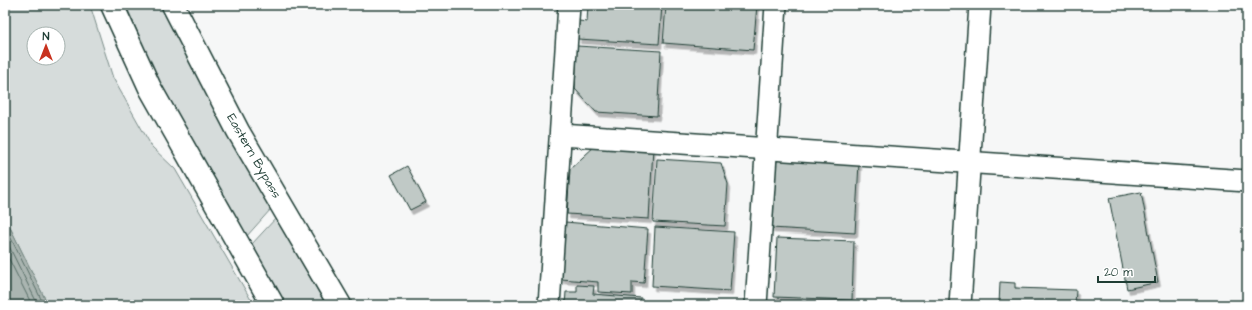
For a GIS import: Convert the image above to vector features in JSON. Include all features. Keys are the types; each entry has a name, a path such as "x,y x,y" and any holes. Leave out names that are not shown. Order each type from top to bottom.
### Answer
{"highway":[{"path":"112,5 150,88 273,305"},
{"name":"Eastern Bypass","path":"173,5 238,131 340,305"}],"street":[{"path":"549,305 569,5"},
{"path":"756,305 776,5"},
{"path":"960,305 980,5"},
{"path":"561,135 1247,181"}],"shaded area":[{"path":"5,5 90,5 113,78 152,147 175,169 254,305 48,305 5,217"},
{"path":"126,5 169,5 227,135 271,209 246,237 158,81"},
{"path":"276,218 326,305 285,305 251,245"}],"water":[{"path":"5,217 48,305 5,305"}],"building":[{"path":"588,5 662,5 659,44 578,39 579,21 587,22"},
{"path":"666,5 757,5 753,50 663,43"},
{"path":"577,46 661,51 657,116 596,112 575,89"},
{"path":"596,145 653,148 649,219 567,214 570,169"},
{"path":"775,158 859,163 855,233 771,228"},
{"path":"657,159 721,163 728,184 725,226 653,222"},
{"path":"407,166 426,202 410,210 391,175"},
{"path":"1141,192 1158,282 1127,289 1109,198"},
{"path":"565,222 648,229 644,283 632,282 632,294 598,292 598,282 561,279"},
{"path":"655,227 734,232 730,291 652,286"},
{"path":"777,238 854,241 852,300 774,297"},
{"path":"1000,282 1015,283 1015,288 1076,290 1075,305 999,305"},
{"path":"577,285 594,286 593,294 641,298 640,305 565,305 566,292 577,292"}]}
